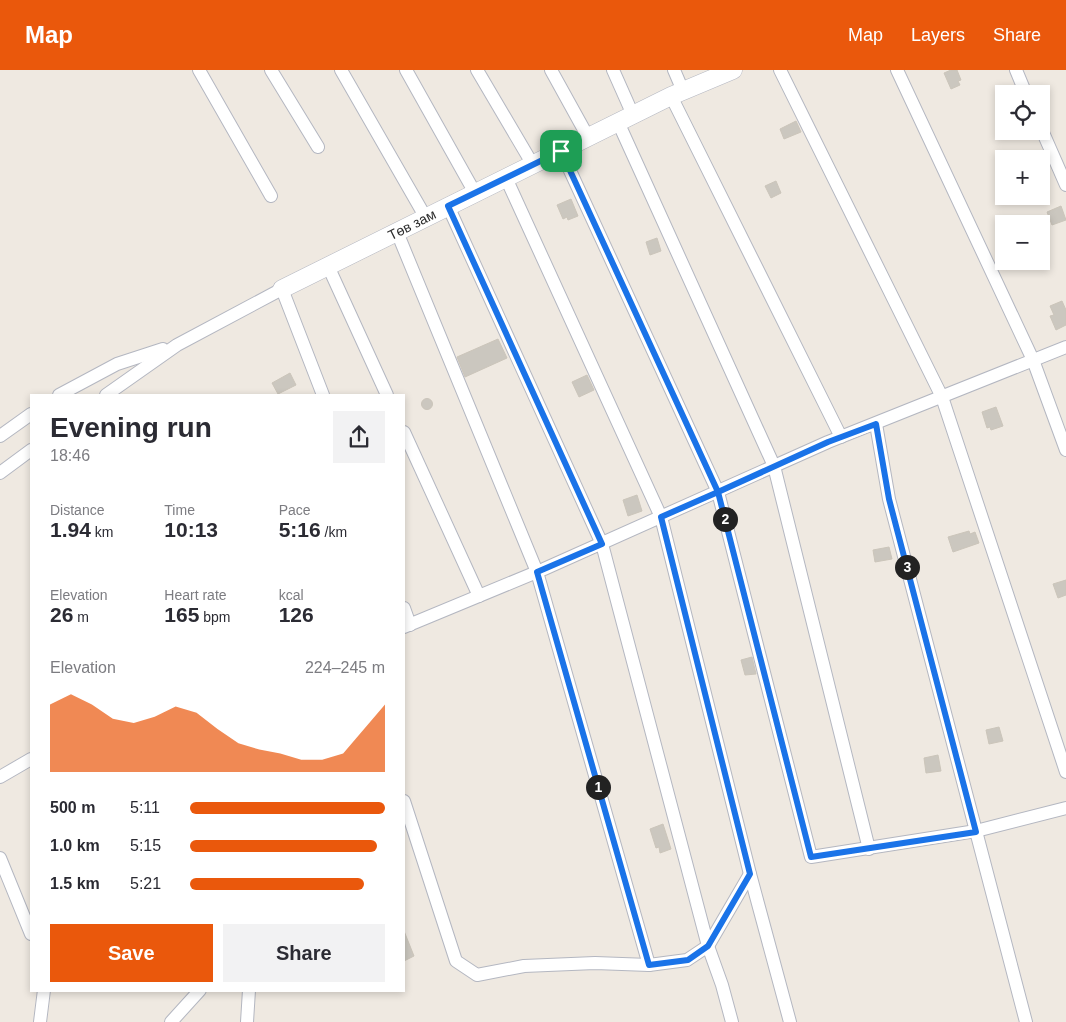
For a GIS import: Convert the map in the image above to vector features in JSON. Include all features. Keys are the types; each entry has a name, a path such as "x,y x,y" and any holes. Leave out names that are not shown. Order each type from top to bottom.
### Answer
{"street":[{"path":"199,70 271,196"},
{"path":"271,70 318,147"},
{"path":"342,70 426,218"},
{"path":"406,70 475,193"},
{"path":"477,70 533,165"},
{"path":"551,70 588,137"},
{"path":"613,70 626,119 774,466 869,849"},
{"path":"674,70 677,94 841,437"},
{"name":"Төв зам","path":"282,289 588,137 677,94 733,70"},
{"path":"780,70 942,396 1066,772"},
{"path":"897,70 1033,360 1066,450"},
{"path":"1016,70 1022,85"},
{"path":"1046,140 1066,185"},
{"path":"561,151 718,492 811,857 976,832 1066,808"},
{"path":"506,178 661,517 750,874 790,1022"},
{"path":"448,206 602,544 708,946 732,1022"},
{"path":"397,232 537,572 649,965"},
{"path":"328,266 387,394"},
{"path":"107,394 177,344 282,289 322,394"},
{"path":"60,394 117,364 177,344"},
{"path":"407,626 602,544 841,437 1066,347"},
{"path":"0,436 30,415"},
{"path":"876,424 889,499 1026,1022"},
{"path":"405,434 478,596"},
{"path":"0,473 30,451"},
{"path":"0,777 30,760"},
{"path":"405,805 456,962 477,975 524,966 595,963 649,965 688,960 708,946 750,874"},
{"path":"0,858 30,932"},
{"path":"40,1022 44,992"},
{"path":"171,1022 198,992"},
{"path":"247,1022 249,992"}],"building":[{"path":"957,70 961,80 958,81 960,85 951,89 944,73"},
{"path":"796,121 801,132 784,139 780,129"},
{"path":"776,181 781,193 771,198 765,186"},
{"path":"571,199 578,216 568,220 567,217 563,219 557,205"},
{"path":"1061,206 1066,220 1052,225 1050,215 1047,212"},
{"path":"657,238 661,251 650,255 646,242"},
{"path":"1062,301 1066,310 1066,325 1056,330 1050,316 1054,315 1050,306"},
{"path":"498,339 507,358 465,377 457,357"},
{"path":"290,373 296,385 278,394 272,383"},
{"path":"587,375 594,390 579,397 572,382"},
{"path":"427,398 433,404 427,410 421,404"},
{"path":"996,407 1003,426 991,430 990,427 987,428 982,412"},
{"path":"637,495 642,511 628,516 623,500"},
{"path":"969,531 970,534 975,532 979,543 953,552 948,537"},
{"path":"889,547 892,559 875,562 873,550"},
{"path":"1066,580 1066,595 1058,598 1053,584"},
{"path":"752,657 756,674 745,675 741,660"},
{"path":"999,727 1003,741 989,744 986,730"},
{"path":"938,755 941,771 926,773 924,758"},
{"path":"663,824 671,849 660,853 659,847 656,848 650,829"},
{"path":"405,934 414,956 405,960"}],"route":[{"path":"561,151 448,206 602,544 537,572 649,965 688,960 708,946 750,874 661,517 718,492 811,857 976,832 889,499 876,424 828,442 718,492 561,151"}]}
